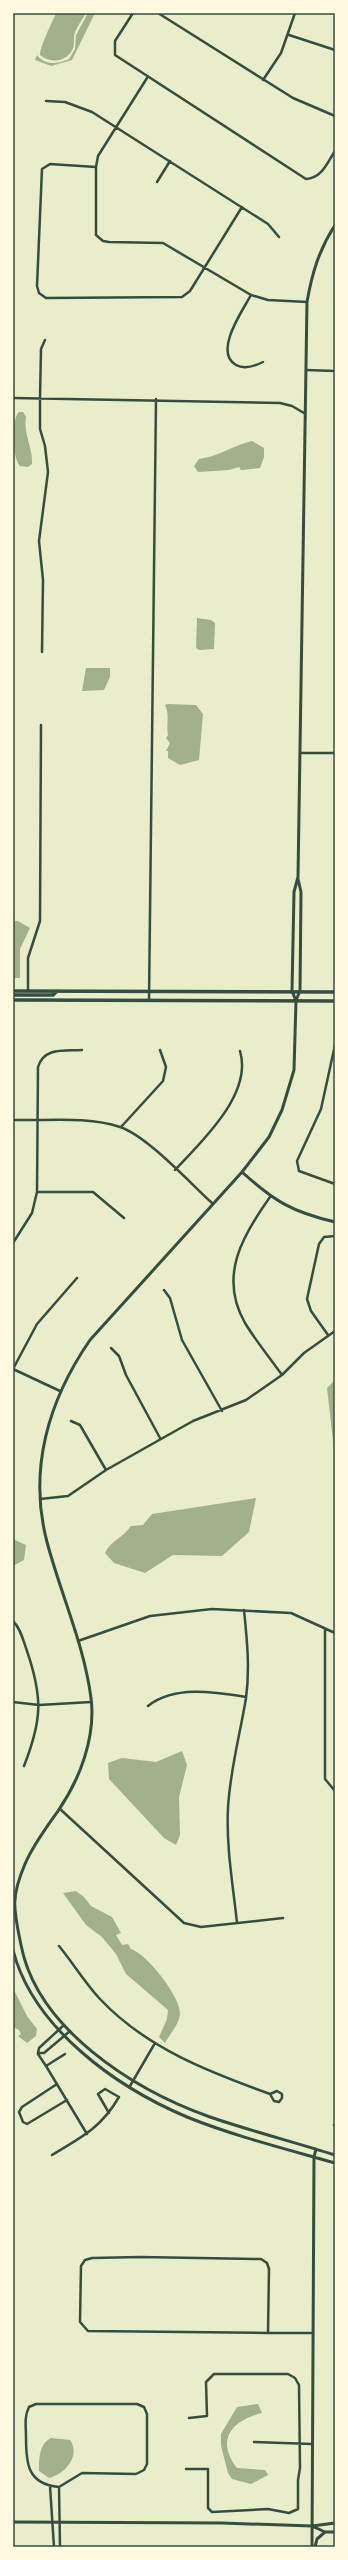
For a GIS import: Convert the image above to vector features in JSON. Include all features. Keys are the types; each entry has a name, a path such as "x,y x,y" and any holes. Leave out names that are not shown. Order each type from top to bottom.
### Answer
{"main road":[{"path":"13,991 335,992"},
{"path":"13,995 53,995 57,991"},
{"path":"13,1000 335,1001"}],"street":[{"path":"133,13 115,41 115,55 147,78 306,179 314,178 320,174 335,151"},
{"path":"158,13 293,98 335,116"},
{"path":"263,80 289,35 295,13"},
{"path":"289,35 335,50"},
{"path":"147,78 102,147 96,167 95,231 99,238 109,242 163,242 251,295 268,300 306,302"},
{"path":"46,102 65,102 84,108 115,126 268,224 279,237"},
{"path":"157,182 170,161"},
{"path":"96,167 55,164 46,165 42,169 37,286 40,293 46,298 182,297 190,291 242,207"},
{"path":"296,1001 300,991 301,892 298,877 306,302 312,272 322,245 335,225"},
{"path":"251,295 230,331 228,355 232,363 240,367 254,366 263,362"},
{"path":"42,652 43,580 39,541 48,472 45,446 40,429 40,398 41,349 45,340"},
{"path":"305,370 335,371"},
{"path":"13,398 156,399 280,403 292,406 304,413"},
{"path":"149,1000 156,399"},
{"path":"28,991 28,958 40,921 41,725"},
{"path":"300,753 335,753"},
{"path":"298,877 294,892 292,991 296,1001 296,1052 289,1091 269,1136 242,1172 212,1203 90,1340 73,1365 60,1391 43,1443 40,1469 40,1499 47,1541 87,1669 91,1702 87,1744 78,1777 60,1809 38,1839 25,1864 14,1898 13,1918 25,1964 42,1999 70,2031 134,2080 211,2117 335,2155"},
{"path":"335,1045 321,1109 297,1161 299,1172 335,1184"},
{"path":"13,1243 32,1213 37,1192 38,1067 41,1059 52,1051 82,1050"},
{"path":"121,1127 163,1081 166,1067 160,1050"},
{"path":"175,1170 215,1126 229,1104 242,1069 240,1051"},
{"path":"13,1120 96,1121 121,1127 141,1139 212,1203"},
{"path":"242,1172 270,1197 290,1209 335,1222"},
{"path":"37,1192 93,1192 124,1218"},
{"path":"270,1197 241,1243 235,1264 234,1284 237,1304 244,1322 282,1375"},
{"path":"328,1335 311,1311 307,1299 318,1244 324,1237 335,1236"},
{"path":"60,1391 13,1369 37,1324 77,1278"},
{"path":"164,1290 170,1298 182,1340 222,1411"},
{"path":"40,1499 68,1496 106,1470 160,1438 193,1421 222,1411 246,1400 282,1375 304,1353 335,1331"},
{"path":"111,1348 119,1356 126,1375 160,1438"},
{"path":"71,1421 80,1425 106,1470"},
{"path":"78,1641 150,1616 212,1609 291,1613 304,1617 326,1629 335,1632"},
{"path":"237,1923 229,1852 228,1809 232,1760 246,1697 248,1656 244,1610"},
{"path":"13,1621 20,1630 37,1682 39,1705 36,1736 24,1766"},
{"path":"326,1629 324,1779 335,1791"},
{"path":"148,1706 156,1700 167,1696 196,1692 246,1697"},
{"path":"13,1702 39,1705 91,1702"},
{"path":"60,1809 184,1923 201,1927 283,1918"},
{"path":"59,1946 100,1999 125,2022 155,2043 200,2068 270,2094 274,2101 279,2102 282,2098 282,2094 277,2091 270,2094"},
{"path":"13,1950 17,1965 32,1997 58,2030 102,2068 163,2106 187,2117 335,2163"},
{"path":"64,2025 39,2048 38,2053 87,2134"},
{"path":"38,2053 44,2053 70,2031"},
{"path":"130,2086 155,2043"},
{"path":"46,2066 65,2054"},
{"path":"57,2084 22,2107 19,2112 23,2122 27,2124 67,2100"},
{"path":"52,2154 96,2128 109,2113 119,2097 105,2089 98,2094 109,2113"},
{"path":"312,2547 314,2157 316,2149"},
{"path":"268,2333 269,2269 267,2263 261,2259 92,2258 85,2260 81,2266 80,2322 88,2332 268,2333 313,2333"},
{"path":"186,2469 208,2469 208,2508 212,2512 224,2513 239,2509 268,2509 289,2512 298,2509 300,2443 299,2385 295,2378 288,2374 214,2374 206,2382 207,2416 189,2418"},
{"path":"36,2404 137,2404 144,2407 147,2416 146,2464 144,2470 136,2474 82,2474 58,2487 50,2486 34,2477 26,2462 25,2415 29,2407 36,2404"},
{"path":"254,2442 312,2444"},
{"path":"50,2486 54,2547"},
{"path":"58,2487 60,2547"},
{"path":"13,2522 312,2526 335,2523"},
{"path":"312,2526 325,2532 335,2532"},
{"path":"315,2547 317,2539 325,2532"},
{"path":"54,2542 60,2542"}],"shaded area":[{"path":"56,13 86,13 75,32 74,46 71,53 63,59 49,60 40,55 44,40"},
{"path":"88,13 95,13 72,60 51,66 35,60 37,55 40,59 52,63 69,59 75,49 76,35"},
{"path":"19,412 23,412 26,417 25,423 32,458 32,464 28,467 20,466 15,455 14,430 16,416"},
{"path":"252,441 264,448 264,457 260,468 241,470 239,467 229,470 198,472 194,466 199,459 213,456"},
{"path":"197,618 211,620 215,623 214,649 199,650 196,648"},
{"path":"86,668 110,668 110,677 104,690 82,691"},
{"path":"165,705 196,705 203,714 199,760 180,765 168,758 168,751 166,751 170,743 166,738 168,735 168,716"},
{"path":"13,921 18,921 30,928 20,949 20,978 13,978"},
{"path":"335,1380 335,1458 327,1388"},
{"path":"256,1498 249,1532 222,1556 173,1555 145,1573 114,1563 105,1553 110,1545 131,1526 143,1525 152,1514"},
{"path":"13,1539 26,1545 24,1560 13,1566"},
{"path":"182,1751 187,1765 179,1797 180,1835 176,1845 164,1838 109,1779 108,1763 122,1758 156,1762"},
{"path":"76,1891 84,1897 91,1906 112,1917 121,1933 116,1935 122,1945 128,1944 131,1949 145,1958 161,1976 174,1996 179,2006 180,2017 177,2025 165,2043 159,2037 167,2019 168,2010 126,1974 116,1954 102,1937 86,1925 63,1893"},
{"path":"13,1988 27,2016 37,2029 36,2036 27,2043 18,2036 21,2034 19,2030 13,2027"},
{"path":"258,2404 262,2413 251,2416 235,2426 227,2440 227,2449 237,2468 265,2470 268,2475 251,2484 232,2479 228,2473 221,2446 221,2434 237,2407"},
{"path":"51,2438 70,2440 74,2452 70,2464 61,2473 49,2478 39,2471 39,2462 40,2452 44,2444"}]}
